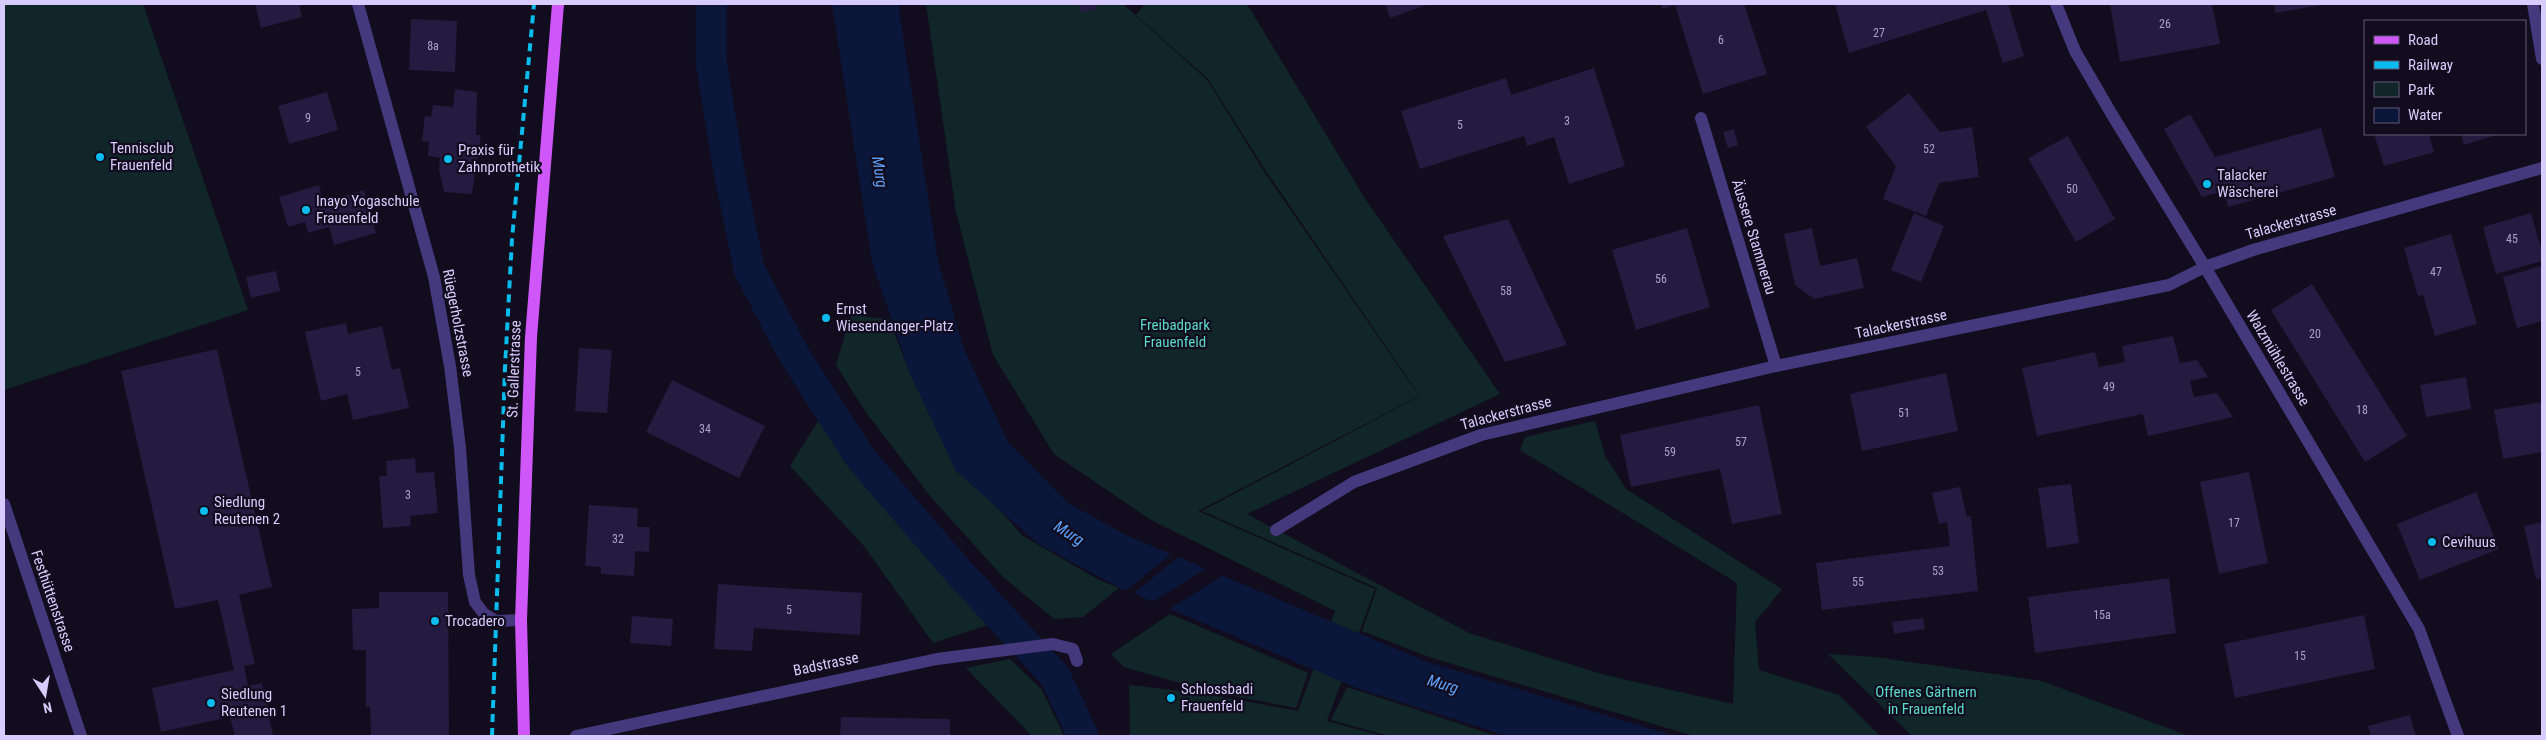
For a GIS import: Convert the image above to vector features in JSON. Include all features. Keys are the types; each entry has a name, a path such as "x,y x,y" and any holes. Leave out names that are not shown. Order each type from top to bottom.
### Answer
{"main road":[{"name":"St. Gallerstrasse","path":"524,736 521,620 531,337 558,4"}],"street":[{"name":"Rüegerholzstrasse","path":"358,4 434,278 450,366 460,448 469,576 474,602 484,614 496,621 521,620"},
{"name":"Walzmühlestrasse","path":"2056,4 2075,51 2206,267 2419,629 2458,736"},
{"path":"2533,4 2542,59"},
{"name":"Äussere Stammerau","path":"1701,118 1776,366"},
{"name":"Talackerstrasse","path":"1276,530 1354,482 1481,435 1776,366 2169,285 2206,267 2253,250 2542,168"},
{"name":"Festhüttenstrasse","path":"4,504 81,736"},
{"name":"Badstrasse","path":"576,736 896,666 1053,644 1073,649 1077,661"}],"green space":[{"name":"Tennisclub Frauenfeld","path":"4,4 143,4 248,310 4,390"},
{"name":"Freibadpark Frauenfeld","path":"926,4 1123,4 1208,81 1263,170 1419,396 1198,511 1375,589 1327,721 1382,736 1130,736 1129,685 1206,694 1298,711 1335,611 1151,520 1054,454 993,355 956,212"},
{"path":"1145,4 1247,4 1364,197 1500,394 1247,514 1469,633 1605,675 1733,704 1737,583 1520,450 1525,437 1595,421 1605,456 1626,489 1782,589 1755,622 1759,670 1839,695 1880,736 1694,736 1429,657 1362,631 1377,588 1202,511 1420,396 1264,168 1208,79 1136,15"},
{"path":"851,315 889,319 910,374 960,467 1023,536 1099,580 1119,588 1083,617 1054,619 1003,577 930,496 865,411 836,365"},
{"path":"818,421 994,623 933,643 864,546 790,466"},
{"path":"1170,614 1308,673 1296,708 1208,691 1124,667 1111,654"},
{"name":"Offenes Gärtnern in Frauenfeld","path":"1828,654 1875,657 2042,681 2189,736 1912,736"},
{"path":"1010,659 1042,690 1064,736 1032,736 966,668"},
{"path":"1347,687 1497,736 1389,736 1331,720"}],"water":[{"name":"Murg","path":"832,4 898,4 938,261 964,349 1008,442 1068,503 1126,535 1427,662 1675,736 1507,736 1357,688 1118,587 1037,543 956,471 910,374 872,262"}],"pier":[{"path":"1174,552 1181,555 1132,595 1124,592"},
{"path":"1208,567 1225,574 1168,610 1151,603"}],"building":[{"path":"255,4 299,4 302,17 261,28"},
{"path":"1079,4 1096,4 1097,9 1081,13"},
{"path":"1385,4 1429,4 1390,18"},
{"path":"1661,4 1744,4 1767,74 1703,94 1675,5 1662,9"},
{"path":"1835,4 2008,4 2024,56 2003,63 1986,10 1849,53"},
{"path":"2110,4 2212,4 2220,44 2120,62"},
{"path":"2274,4 2322,4 2322,5 2275,13"},
{"path":"411,19 457,21 455,72 409,70"},
{"path":"1594,68 1625,166 1569,184 1554,137 1527,146 1524,136 1420,169 1401,111 1506,78 1511,95"},
{"path":"455,89 477,92 476,135 481,135 472,194 444,192 439,170 440,158 428,156 429,142 422,141 425,116 431,117 433,105 453,107"},
{"path":"327,92 338,130 289,144 278,106"},
{"path":"1909,93 1940,132 1972,127 1979,177 1939,183 1926,216 1883,199 1896,166 1866,127"},
{"path":"2190,114 2215,157 2321,128 2335,177 2228,207 2224,191 2202,197 2164,129"},
{"path":"1734,129 1738,145 1728,148 1723,132"},
{"path":"2374,135 2429,135 2434,152 2384,166"},
{"path":"2461,135 2496,135 2464,145"},
{"path":"2068,136 2115,219 2076,242 2028,158"},
{"path":"319,185 323,202 364,190 376,233 334,245 329,227 308,233 305,222 288,227 279,197"},
{"path":"1914,213 1944,226 1921,282 1891,270"},
{"path":"2531,213 2542,252 2542,261 2496,274 2483,227"},
{"path":"1508,219 1567,345 1505,362 1443,236"},
{"path":"1687,228 1710,307 1636,330 1612,250"},
{"path":"1812,228 1820,266 1857,258 1864,288 1814,299 1795,285 1784,234"},
{"path":"2451,234 2477,324 2435,336 2423,295 2418,296 2404,248"},
{"path":"2541,266 2542,321 2517,328 2503,277"},
{"path":"276,271 280,291 251,298 246,277"},
{"path":"2312,284 2407,436 2365,462 2271,310"},
{"path":"346,323 348,334 382,326 392,370 400,368 409,408 353,420 347,394 321,401 305,332"},
{"path":"2173,336 2180,363 2197,360 2208,377 2190,381 2194,397 2217,393 2233,417 2148,436 2143,414 2037,436 2022,368 2095,352 2099,367 2125,362 2122,346"},
{"path":"579,348 612,350 607,413 575,411"},
{"name":"Siedlung Reutenen 2","path":"217,349 272,587 239,595 255,664 244,666 248,686 262,683 273,735 266,736 235,736 230,717 161,732 152,688 234,670 218,600 175,609 121,371"},
{"path":"1946,373 1958,431 1862,451 1850,394"},
{"path":"2466,377 2471,409 2426,417 2420,385"},
{"path":"672,380 765,426 739,478 646,432"},
{"path":"2542,402 2542,452 2503,459 2494,410"},
{"path":"1759,405 1782,514 1732,524 1720,469 1631,487 1620,435"},
{"path":"415,458 416,473 434,472 438,513 410,516 411,526 383,528 379,476 387,476 386,461"},
{"path":"2249,472 2268,563 2219,574 2200,482"},
{"path":"2071,484 2079,543 2047,548 2038,488"},
{"path":"1960,487 1967,517 1971,516 1978,591 1822,610 1816,563 1950,546 1947,522 1939,524 1932,493"},
{"path":"2476,492 2499,549 2420,580 2397,524"},
{"path":"589,505 638,508 637,527 650,527 649,552 635,551 634,576 601,574 601,567 585,566"},
{"path":"2542,522 2542,578 2536,579 2524,526"},
{"path":"2169,578 2176,633 2035,653 2028,597"},
{"path":"718,584 862,593 860,635 754,628 752,651 714,649"},
{"path":"379,592 448,592 449,736 371,736 370,707 366,707 366,650 353,650 352,609 379,608"},
{"path":"2364,615 2375,669 2235,698 2224,644"},
{"path":"632,616 673,619 671,646 630,643"},
{"path":"1923,618 1925,629 1894,634 1892,622"},
{"path":"2410,715 2416,736 2371,736 2368,726"},
{"path":"841,717 950,719 950,736 840,736"}],"waterway":[{"path":"711,4 711,61 728,166 749,269 793,353 859,456 957,570 1055,676 1083,736"}],"railway":[{"path":"492,736 505,368 512,239 534,4"}],"place":[{"name":"Tennisclub Frauenfeld","path":"100,157"},
{"name":"Praxis für Zahnprothetik","path":"448,159"},
{"name":"Talacker Wäscherei","path":"2207,184"},
{"name":"Inayo Yogaschule Frauenfeld","path":"306,210"},
{"name":"Ernst Wiesendanger-Platz","path":"826,318"},
{"name":"Siedlung Reutenen 2","path":"204,511"},
{"name":"Cevihuus","path":"2432,542"},
{"name":"Trocadero","path":"435,621"},
{"name":"Schlossbadi Frauenfeld","path":"1171,698"},
{"name":"Siedlung Reutenen 1","path":"211,703"}]}
